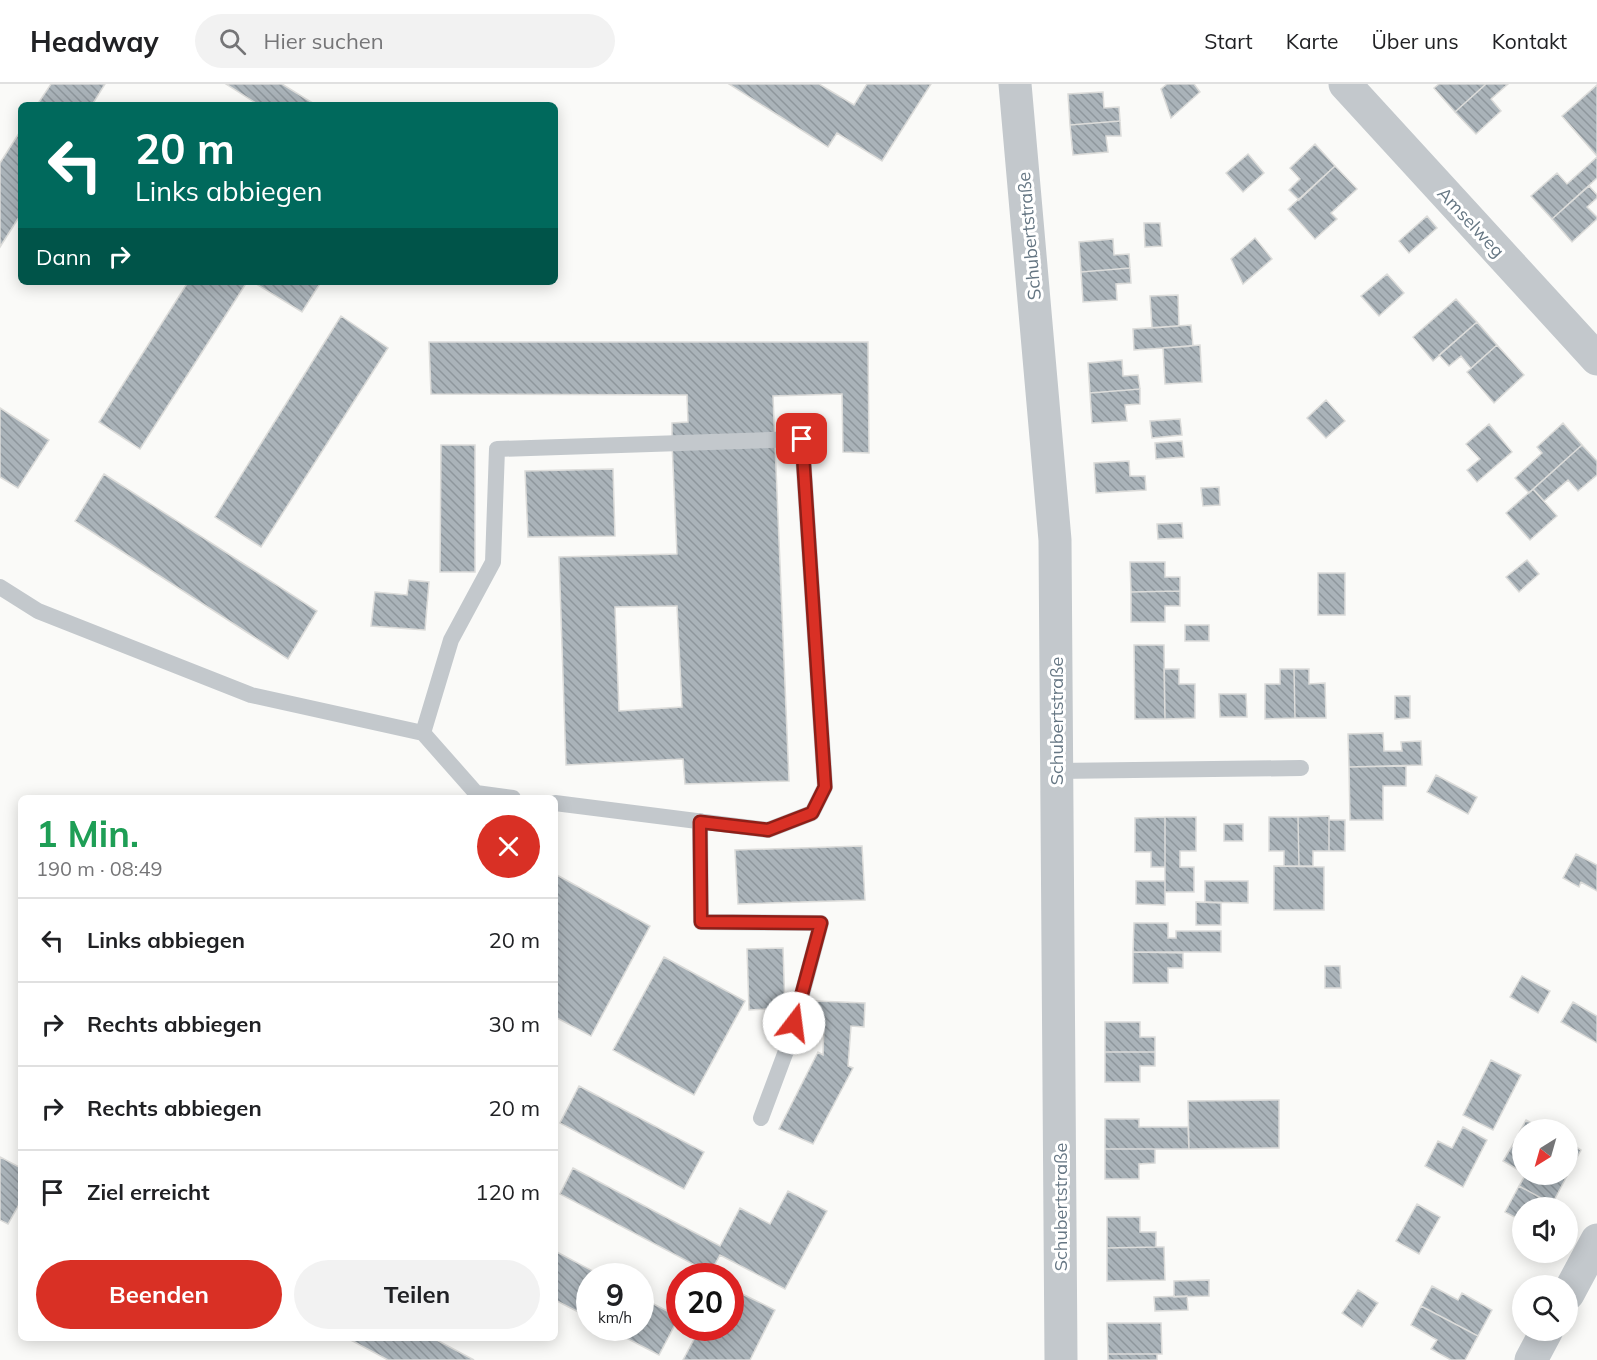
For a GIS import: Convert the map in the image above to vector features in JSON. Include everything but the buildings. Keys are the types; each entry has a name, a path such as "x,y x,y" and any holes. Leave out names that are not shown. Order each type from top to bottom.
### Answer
{"street":[{"name":"Schubertstraße","path":"1015,84 1055,540 1061,1360"},
{"name":"Amselweg","path":"1345,84 1597,359"},
{"path":"1578,1275 1597,1240"},
{"path":"1531,1360 1541,1341"}],"lane":[{"path":"423,733 451,640 493,562 497,449 802,439 825,787 812,813 768,830 558,803"},
{"path":"0,587 38,611 251,695 423,733 472,795"},
{"path":"1056,771 1301,768"},
{"path":"700,822 701,922 821,923 789,1044 761,1118"}],"route":[{"path":"794,1023 821,923 701,922 700,822 768,830 812,813 825,787 802,439"}]}
